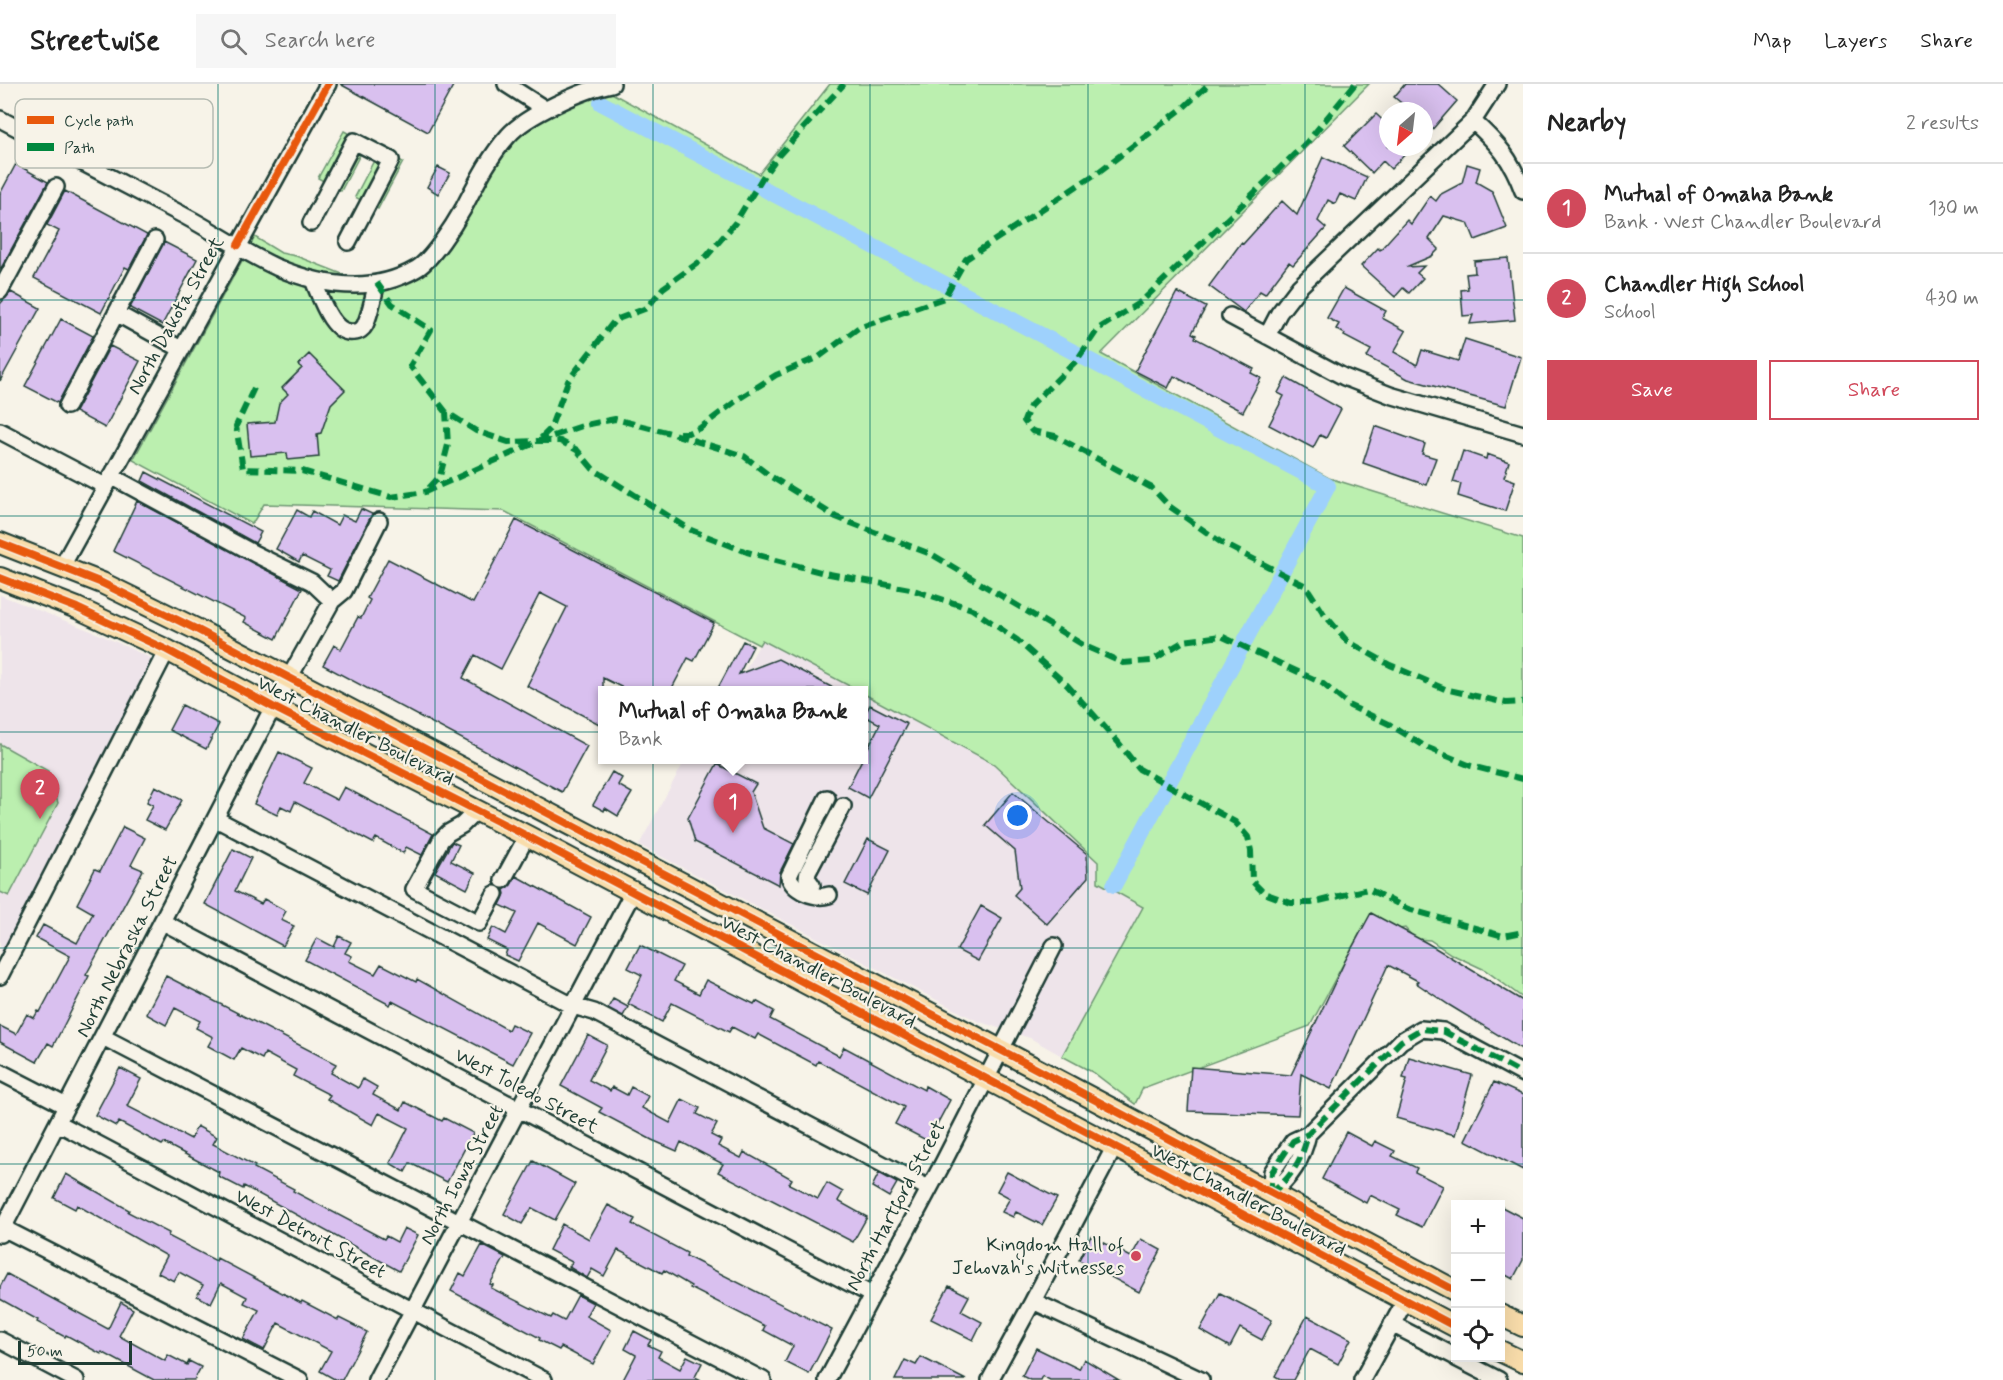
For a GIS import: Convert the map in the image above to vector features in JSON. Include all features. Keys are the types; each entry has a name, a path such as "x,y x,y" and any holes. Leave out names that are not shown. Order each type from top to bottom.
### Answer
{"main road":[{"name":"West Chandler Boulevard","path":"0,543 102,583 144,603 999,1049 1451,1289"},
{"name":"West Chandler Boulevard","path":"0,578 77,608 167,650 273,707 527,836 1451,1325"},
{"path":"1505,1317 1523,1326"},
{"path":"1505,1353 1523,1362"}],"street":[{"name":"North Dakota Street","path":"61,568 328,84"},
{"path":"506,84 545,109"},
{"path":"88,168 238,245 274,266 331,284 377,283 389,281 417,268 435,250 457,220 485,168 508,134 545,109 599,86 612,84"},
{"path":"1267,336 1279,313 1299,287 1473,121 1497,84"},
{"path":"1473,121 1494,140 1515,168 1523,190"},
{"path":"311,223 354,141 391,160 348,242"},
{"path":"0,291 4,273 56,187"},
{"path":"67,406 154,240"},
{"path":"313,280 331,319 339,329 349,333 358,332 364,326 377,283"},
{"path":"116,313 181,349"},
{"path":"1230,316 1344,377 1390,395 1523,434"},
{"path":"0,432 108,481 312,582 332,601"},
{"name":"North Nebraska Street","path":"2,1231 273,707 332,601 344,591 379,521"},
{"path":"0,976 167,650"},
{"path":"835,802 799,874 803,880 812,885 831,891 823,897 807,893 795,887 789,876 835,802"},
{"path":"477,810 462,825 448,832 441,840 414,889 479,923 527,836"},
{"path":"216,819 573,1006 594,1012 928,1188"},
{"name":"North Iowa Street","path":"375,1380 633,892"},
{"name":"West Toledo Street","path":"163,922 872,1295"},
{"name":"North Hartford Street","path":"826,1380 1054,945"},
{"path":"1270,1194 1272,1172 1293,1141 1308,1134 1401,1041 1421,1029 1443,1031 1523,1074"},
{"path":"103,1037 763,1380"},
{"path":"0,1072 66,1106"},
{"name":"West Detroit Street","path":"58,1123 544,1380"},
{"path":"990,1380 1115,1146"},
{"path":"2,1231 300,1380"},
{"path":"1033,1301 1201,1380"},
{"path":"1362,1380 1405,1301"},
{"path":"1392,1324 1451,1354"},
{"path":"0,1340 76,1380"},
{"path":"1466,1362 1500,1380"}],"shaded area":[{"path":"0,595 101,635 159,662 0,975"},
{"path":"762,640 849,686 736,686"},
{"path":"868,696 994,764 1098,862 1098,882 1144,907 1062,1056 1030,1038 977,1021 639,845 683,764 868,764"}],"green space":[{"path":"830,84 1369,84 1101,354 1329,478 1523,538 1523,998 1485,970 1451,954 1430,940 1415,939 1405,928 1389,931 1364,925 1310,1026 1143,1088 1135,1104 1094,1073 1062,1056 1143,907 1098,882 1098,862 994,764 868,696 868,686 849,686 762,640 759,645 504,511 264,504 252,524 133,460 255,237 281,253 296,256 350,277 373,277 389,281 435,250 508,134 599,86 759,174"},
{"path":"344,131 366,143 341,191 318,178"},
{"path":"380,149 403,162 378,209 355,197"},
{"path":"0,744 48,771 58,803 9,896 0,892"}],"building":[{"path":"340,84 454,84 428,132"},
{"path":"1405,84 1438,84 1457,101 1433,129 1433,102 1400,102 1394,97"},
{"path":"1376,114 1379,117 1379,156 1403,156 1391,169 1383,161 1372,173 1344,146"},
{"path":"1323,157 1367,177 1356,201 1340,194 1335,204 1328,200 1318,221 1326,228 1293,265 1289,262 1265,294 1260,291 1244,312 1209,286 1241,243 1243,244 1282,201 1297,215"},
{"path":"1467,164 1480,168 1476,182 1492,191 1507,228 1475,240 1468,223 1444,216 1429,239 1439,249 1432,256 1406,267 1424,266 1417,273 1423,278 1409,293 1403,288 1395,297 1361,266 1378,248 1380,250 1407,220 1411,224 1430,196 1436,201 1441,194 1462,183"},
{"path":"15,166 15,168 23,168 48,182 0,270 0,194"},
{"path":"438,167 450,173 438,194 427,187"},
{"path":"65,191 147,235 129,269 125,267 101,313 34,278 59,231 47,225"},
{"path":"164,242 197,259 162,325 130,308"},
{"path":"1508,258 1515,320 1470,324 1473,315 1463,316 1461,290 1468,289 1466,274 1475,273 1474,261"},
{"path":"1344,288 1386,311 1382,318 1406,331 1394,352 1417,365 1422,350 1458,361 1465,339 1521,357 1506,406 1408,379 1367,357 1371,350 1344,336 1345,334 1336,329 1339,324 1327,318"},
{"path":"11,292 40,308 0,381 0,304"},
{"path":"1177,292 1206,307 1192,333 1196,335 1195,338 1254,369 1251,373 1261,378 1243,412 1174,376 1168,388 1135,371"},
{"path":"61,319 93,336 58,403 25,386"},
{"path":"110,346 140,361 105,428 75,412"},
{"path":"309,354 345,390 331,404 321,433 317,434 319,457 288,460 287,453 250,456 247,424 275,422 279,403 288,394 282,388 302,368 298,365"},
{"path":"1286,378 1341,409 1326,438 1320,435 1313,448 1269,425 1284,396 1278,393"},
{"path":"1375,426 1425,444 1422,454 1436,458 1426,485 1363,463"},
{"path":"1463,451 1486,459 1487,454 1509,462 1504,477 1515,481 1505,511 1458,496 1461,484 1453,482"},
{"path":"146,472 261,532 255,543 142,481"},
{"path":"137,501 302,589 276,639 244,622 246,618 113,551"},
{"path":"361,509 372,514 338,581 327,576 330,570 302,556 299,562 276,549 297,510 309,517 312,511 337,525 342,515 355,521"},
{"path":"516,520 714,623 694,661 688,658 673,686 619,686 603,678 603,686 598,686 598,723 527,686 567,607 540,593 501,669 475,655 463,678 587,746 562,792 323,665 334,645 341,649 358,617 361,618 370,600 367,598 388,559 473,603"},
{"path":"743,641 753,646 739,674 778,659 829,686 719,686"},
{"path":"182,705 219,724 206,749 169,730"},
{"path":"870,705 907,724 868,798 848,787 860,764 868,764 868,748 880,724 868,718"},
{"path":"279,752 312,768 304,783 337,800 344,787 433,834 422,855 406,847 403,853 376,838 373,843 295,802 291,811 281,806 277,815 254,804"},
{"path":"717,764 756,784 751,792 763,828 794,844 780,872 779,885 695,842 688,818"},
{"path":"612,772 622,778 618,785 632,793 618,816 605,808 604,811 593,805"},
{"path":"155,786 182,800 165,830 145,820 153,805 147,802"},
{"path":"1013,792 1087,854 1088,877 1047,924 1014,895 1020,888 1015,851 985,825"},
{"path":"123,827 145,838 131,865 143,870 86,975 89,976 53,1046 48,1043 37,1062 0,1042 0,1026 16,1034 27,1014 34,1018 38,1011 40,1012 70,956 36,938 43,925 77,943 93,913 77,904 95,869 100,871"},
{"path":"868,839 890,850 867,895 845,884"},
{"path":"452,842 459,845 451,861 475,873 467,889 435,872"},
{"path":"233,849 251,858 235,891 261,904 264,899 286,911 281,920 294,926 283,946 205,904"},
{"path":"516,876 591,917 577,944 538,923 518,961 505,955 507,950 487,940 493,927 506,934 517,913 500,905 505,894 504,890 511,885"},
{"path":"981,906 1002,918 978,961 957,950"},
{"path":"1371,913 1427,943 1523,1001 1523,1050 1449,1005 1416,983 1418,981 1388,965 1331,1089 1301,1074 1298,1115 1188,1111 1191,1067 1291,1075 1345,961"},
{"path":"339,936 351,942 345,953 352,956 349,961 375,974 381,964 416,982 417,979 508,1030 511,1024 530,1033 513,1064 392,1001 390,1005 305,960 317,938 334,947"},
{"path":"640,945 682,966 674,981 699,994 706,980 754,1004 756,1001 774,1011 770,1019 839,1056 844,1047 924,1090 925,1086 950,1100 928,1141 895,1124 904,1107 818,1061 816,1065 758,1034 755,1039 732,1027 729,1032 672,1003 662,1022 628,1004 642,975 628,968"},
{"path":"166,976 336,1064 331,1073 358,1088 363,1079 377,1087 373,1095 401,1110 405,1102 442,1121 444,1118 473,1133 447,1182 410,1163 405,1172 390,1163 408,1128 379,1113 373,1125 327,1099 330,1095 293,1076 296,1070 265,1053 262,1059 241,1048 234,1060 208,1046 213,1037 196,1028 200,1021 175,1008 166,1025 146,1014"},
{"path":"613,999 628,1007 623,1016 608,1008"},
{"path":"588,1035 607,1045 589,1080 610,1091 612,1087 627,1095 631,1087 648,1096 642,1108 670,1123 682,1099 700,1108 697,1114 717,1124 711,1135 721,1140 718,1146 741,1158 744,1152 792,1179 789,1184 818,1199 827,1183 843,1192 838,1201 867,1217 853,1242 718,1172 723,1164 681,1142 677,1151 652,1140 599,1112 602,1108 561,1086"},
{"path":"1409,1057 1472,1075 1455,1135 1396,1118 1407,1079 1403,1078"},
{"path":"120,1068 141,1079 127,1106 191,1139 197,1126 217,1137 213,1144 255,1166 254,1168 294,1189 293,1191 384,1239 386,1236 397,1242 404,1228 418,1235 399,1271 244,1186 243,1189 218,1176 219,1172 164,1143 162,1145 119,1122 116,1126 95,1115"},
{"path":"1494,1082 1523,1095 1523,1170 1465,1140"},
{"path":"1346,1132 1372,1146 1375,1141 1395,1151 1392,1156 1417,1168 1415,1172 1443,1186 1422,1227 1397,1215 1400,1210 1370,1195 1366,1203 1322,1179"},
{"path":"533,1161 575,1184 555,1220 532,1208 522,1224 504,1214"},
{"path":"1007,1172 1057,1198 1042,1225 1016,1212 1013,1217 1002,1212 1010,1198 997,1191"},
{"path":"879,1173 897,1183 889,1197 872,1187"},
{"path":"66,1174 129,1210 128,1212 169,1233 168,1236 216,1261 217,1258 301,1303 302,1301 367,1332 342,1380 336,1380 320,1371 331,1351 278,1323 264,1350 243,1339 259,1310 244,1303 247,1297 221,1283 211,1303 197,1296 203,1285 179,1272 174,1281 158,1273 167,1256 77,1205 75,1209 54,1198"},
{"path":"608,1205 635,1219 632,1224 687,1253 686,1256 832,1330 809,1374 785,1362 793,1346 763,1330 765,1326 690,1288 691,1286 664,1270 662,1273 618,1250 604,1276 592,1269 587,1278 569,1267 572,1262 549,1250 562,1224 589,1239"},
{"path":"1505,1209 1523,1218 1523,1260 1513,1279 1505,1275"},
{"path":"1091,1236 1131,1257 1141,1239 1161,1250 1139,1292 1079,1260"},
{"path":"482,1245 505,1257 490,1284 493,1285 491,1288 551,1318 553,1315 564,1321 578,1295 593,1303 586,1316 611,1330 593,1364 561,1347 559,1350 539,1340 540,1338 451,1291 460,1273 465,1276"},
{"path":"7,1274 108,1329 121,1302 133,1309 119,1336 165,1361 168,1355 187,1365 189,1361 201,1367 194,1380 154,1380 102,1352 101,1354 66,1335 65,1337 0,1299 0,1287"},
{"path":"949,1286 969,1296 961,1311 982,1322 973,1340 931,1319"},
{"path":"1220,1293 1272,1320 1262,1340 1240,1328 1230,1347 1200,1330"},
{"path":"1307,1316 1351,1339 1338,1364 1310,1349 1293,1380 1282,1380 1275,1376"},
{"path":"634,1331 651,1340 648,1345 661,1351 658,1357 680,1369 687,1356 702,1363 695,1377 701,1380 623,1380 636,1355 625,1349"},
{"path":"1036,1348 1079,1369 1084,1359 1119,1380 1050,1380 1042,1376 1040,1380 1030,1380 1022,1376"},
{"path":"921,1357 966,1380 895,1380 905,1360 916,1365"}],"waterway":[{"path":"601,103 1328,486 1114,885"}],"marked path":[{"path":"541,438 550,429 568,381 615,320 647,308 663,288 706,257 735,223 779,155 844,84"},
{"path":"679,433 688,433 700,428 776,375 819,357 858,328 944,298 966,259 1097,173 1183,108 1209,84"},
{"path":"1355,84 1307,142 1142,301 1098,329 1077,360 1030,406 1024,421 1032,431 1055,436 1152,488 1169,506 1222,543 1306,586 1324,614 1347,641 1390,665 1445,689 1506,703 1523,702"},
{"path":"377,283 392,304 431,330 410,366 446,412 476,431 508,442 539,441 585,425 615,419 744,456 770,476 836,517 933,555 1085,646 1123,663 1151,661 1184,641 1221,636 1322,683 1350,706 1389,724 1426,747 1471,766 1523,779"},
{"path":"254,388 236,426 243,469 302,471 391,497 425,492 539,441 560,441 577,450 593,469 691,530 747,552 824,573 910,589 972,609 1017,640 1067,685 1139,769 1235,822 1248,837 1252,881 1264,893 1291,903 1311,903 1368,889 1408,909 1503,936 1523,932"},
{"path":"429,488 440,476 448,445 446,412"},
{"path":"1270,1194 1272,1172 1293,1141 1308,1134 1401,1041 1421,1029 1443,1031 1523,1074"},
{"path":"1270,1194 1295,1167 1303,1152 1308,1134"}],"cycle path":[{"path":"238,245 328,84"},
{"path":"0,543 102,583 196,629 1451,1288"},
{"path":"0,578 77,608 167,650 273,707 527,836 1451,1324"}],"place":[{"name":"Chandler High School","path":"40,819"},
{"name":"Mutual of Omaha Bank","path":"733,833"},
{"name":"Kingdom Hall of Jehovah's Witnesses","path":"1136,1256"}]}
